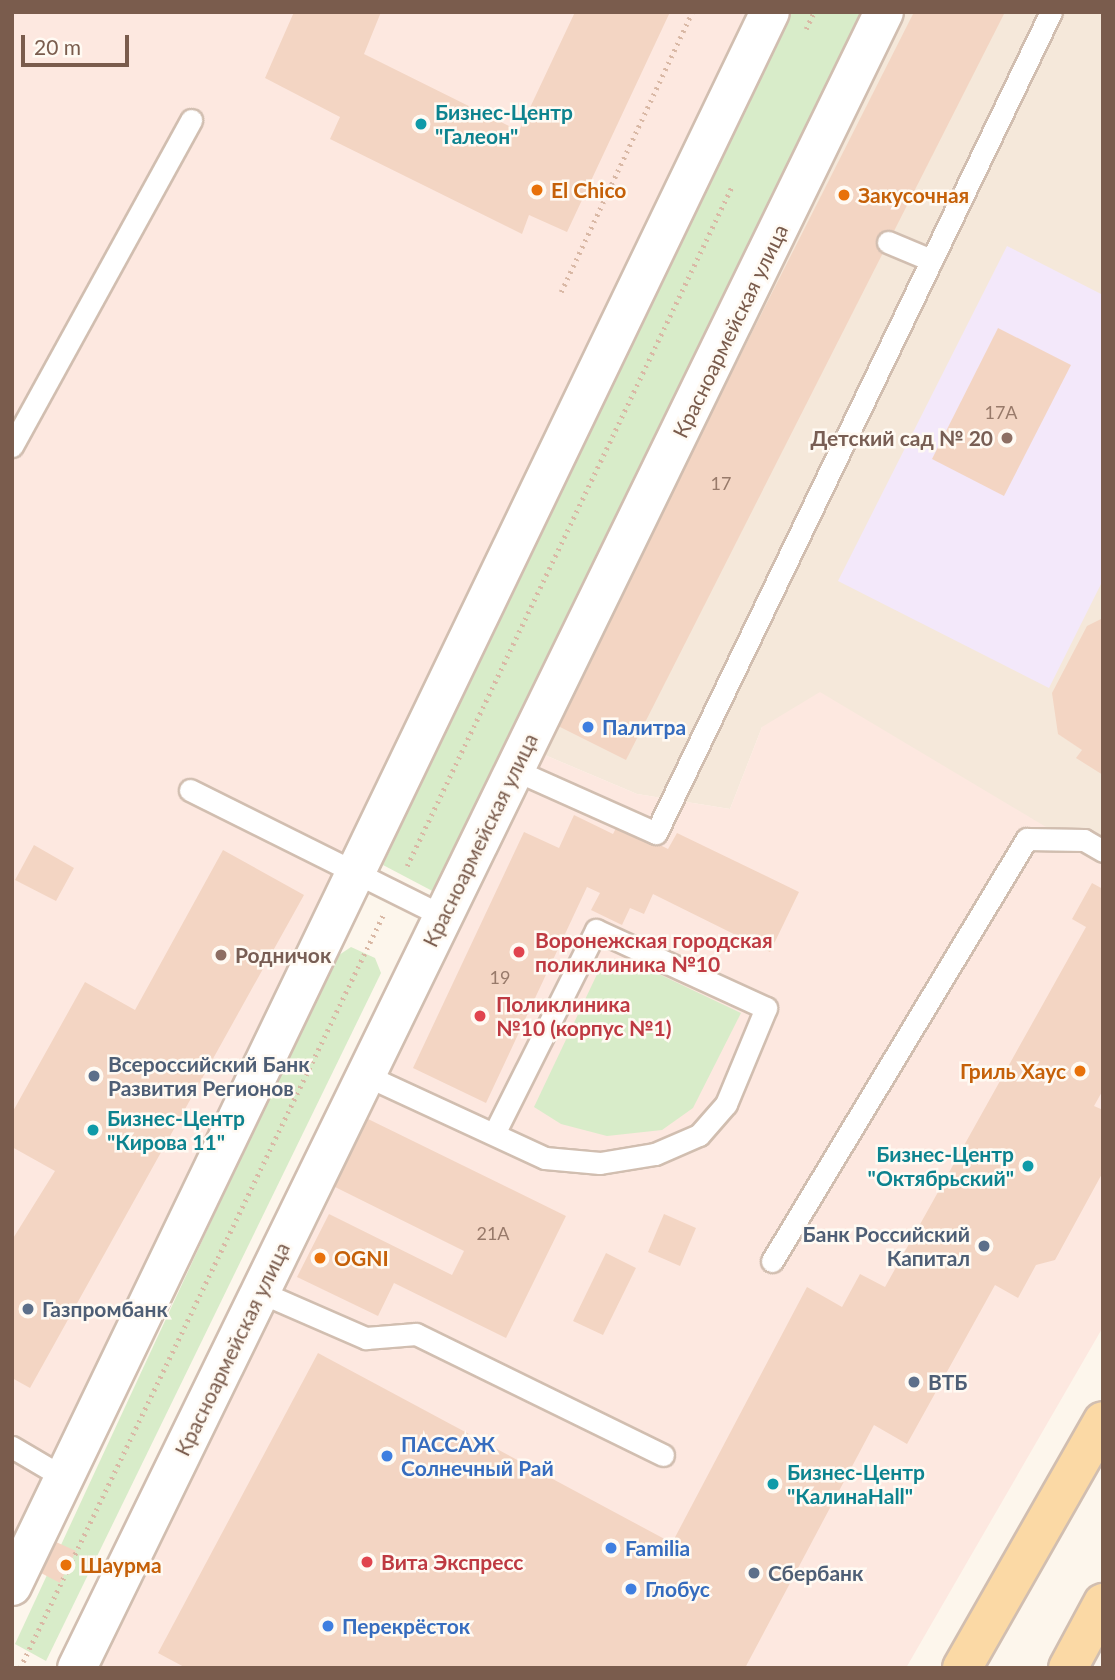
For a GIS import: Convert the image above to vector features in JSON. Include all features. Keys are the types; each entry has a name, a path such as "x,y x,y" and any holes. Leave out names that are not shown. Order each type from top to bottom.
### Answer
{"main road":[{"path":"962,1668 1103,1421"},
{"path":"1068,1668 1103,1603"}],"street":[{"path":"12,1586 68,1480 770,12"},
{"name":"Красноармейская улица","path":"77,1668 363,1074 804,205 884,12"}],"lane":[{"path":"515,770 656,833 1051,12"},
{"path":"12,446 191,120"},
{"path":"888,242 931,260"},
{"path":"190,790 396,890 443,916"},
{"path":"772,1261 1027,839 1084,840 1103,851"},
{"path":"363,1074 495,1132 545,1158 600,1163 655,1154 699,1135 726,1104 766,1008 596,930 495,1132"},
{"path":"260,1292 366,1338 416,1334 663,1455"},
{"path":"12,1447 68,1480"}],"path":[{"path":"561,292 692,12"},
{"path":"802,37 814,12"},
{"path":"20,1668 396,890 737,175"}],"shaded area":[{"path":"12,12 770,12 12,1586"},
{"path":"889,12 1103,12 1103,861 762,727 730,809 637,794 533,750"},
{"name":"Детский сад № 20","path":"1007,246 1103,295 1103,580 1049,688 838,581"},
{"path":"820,692 1103,861 1103,1327 906,1668 85,1668 533,750 637,794 730,809 762,727"}],"green space":[{"path":"781,12 870,12 440,895 383,865"},
{"path":"351,947 375,958 381,973 46,1661 15,1644 333,959"},
{"path":"627,959 741,1013 693,1108 662,1130 607,1136 561,1124 534,1107 600,968"}],"building":[{"name":"Бизнес-Центр \"Галеон\"","path":"294,12 381,12 364,54 519,131 575,12 670,12 567,232 529,215 522,234 330,139 340,117 265,78"},
{"path":"914,12 1005,12 626,760 554,724"},
{"path":"998,328 1071,365 1004,496 932,459"},
{"path":"1103,618 1103,775 1076,758 1082,750 1058,734 1052,693 1087,626"},
{"path":"574,815 613,834 618,824 668,849 677,833 799,892 770,952 653,894 644,914 630,908 622,925 591,910 600,893 587,887 486,1103 413,1068 524,832 559,848"},
{"path":"34,845 74,868 56,901 15,880"},
{"name":"Бизнес-Центр \"Кирова 11\"","path":"223,850 304,895 30,1388 12,1378 12,1240 55,1171 12,1147 12,1113 85,982 135,1010"},
{"path":"1092,883 1103,889 1103,1090 1094,1106 1103,1110 1103,1172 1055,1260 1036,1265 1018,1298 995,1285 907,1444 874,1425 745,1668 186,1668 158,1653 318,1353 672,1543 807,1287 842,1307 860,1274 885,1287 1086,927 1072,919"},
{"path":"366,1118 566,1216 506,1338 394,1283 378,1316 297,1277 329,1214 452,1275 464,1251 333,1186"},
{"path":"664,1214 696,1228 680,1266 648,1252"},
{"path":"606,1253 636,1268 603,1335 573,1321"},
{"path":"56,1542 76,1551 60,1583 41,1573"}],"place":[{"name":"Бизнес-Центр \"Галеон\"","path":"421,124"},
{"name":"El Chico","path":"537,190"},
{"name":"Закусочная","path":"844,195"},
{"name":"Детский сад № 20","path":"1007,438"},
{"name":"Палитра","path":"588,727"},
{"name":"Воронежская городская поликлиника №10","path":"519,952"},
{"name":"Родничок","path":"221,955"},
{"name":"Поликлиника №10 (корпус №1)","path":"480,1016"},
{"name":"Гриль Хаус","path":"1080,1071"},
{"name":"Всероссийский Банк Развития Регионов","path":"94,1076"},
{"name":"Бизнес-Центр \"Кирова 11\"","path":"93,1130"},
{"name":"Бизнес-Центр \"Октябрьский\"","path":"1028,1166"},
{"name":"Банк Российский Капитал","path":"984,1246"},
{"name":"OGNI","path":"320,1258"},
{"name":"Газпромбанк","path":"28,1309"},
{"name":"ВТБ","path":"914,1382"},
{"name":"ПАССАЖ Солнечный Рай","path":"387,1456"},
{"name":"Бизнес-Центр \"КалинаHall\"","path":"773,1484"},
{"name":"Familia","path":"611,1548"},
{"name":"Вита Экспресс","path":"367,1562"},
{"name":"Шаурма","path":"66,1565"},
{"name":"Сбербанк","path":"754,1573"},
{"name":"Глобус","path":"631,1589"},
{"name":"Перекрёсток","path":"328,1626"}]}
